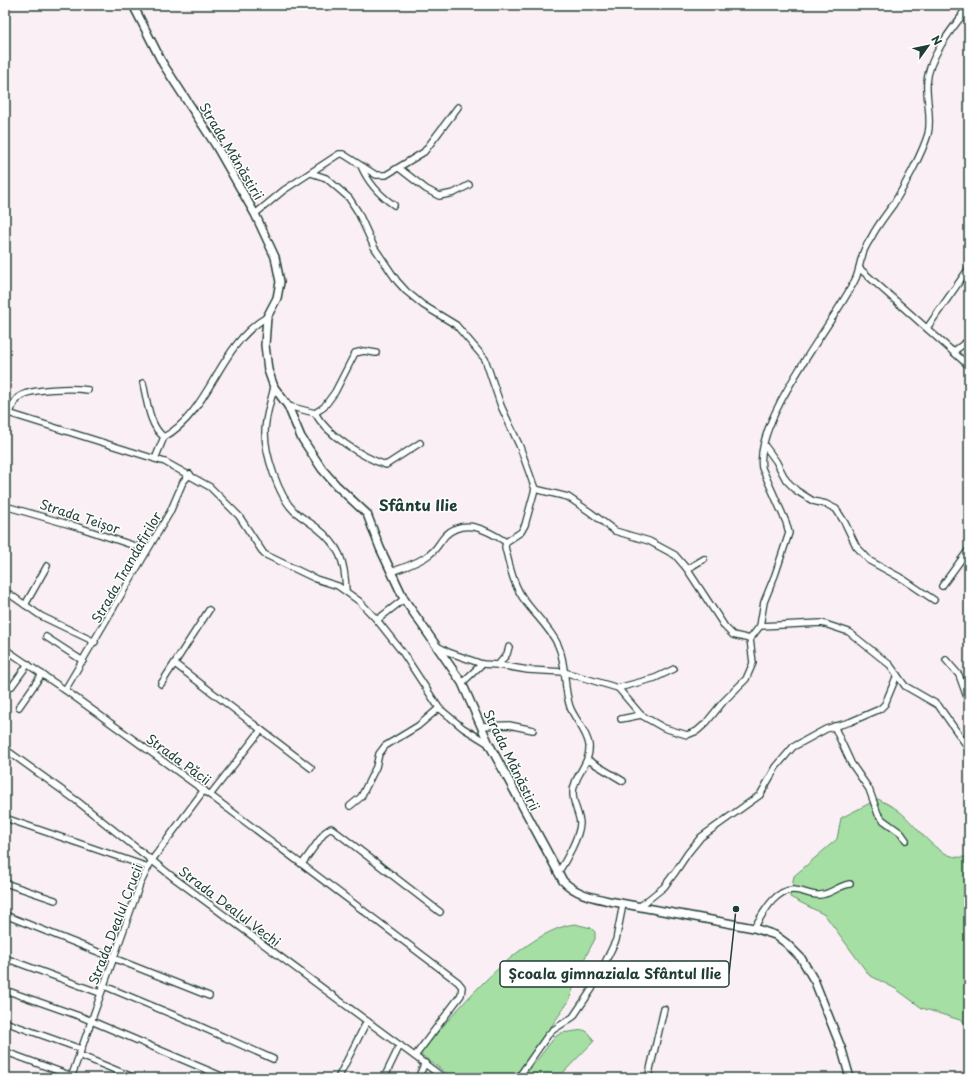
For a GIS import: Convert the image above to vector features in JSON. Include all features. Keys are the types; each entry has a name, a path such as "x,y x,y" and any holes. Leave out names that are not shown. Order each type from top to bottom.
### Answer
{"street":[{"name":"Strada Mănăstirii","path":"133,5 163,64 215,144 255,214 273,251 279,276 277,298 267,316 245,333 229,352 210,387 187,418 178,428 164,437"},
{"path":"618,688 641,715 664,728 679,734 687,735 697,731 706,723 722,702 739,686 752,670 754,656 750,640 760,626 764,602 789,533 786,522 762,468 764,446 771,423 813,347 855,280 862,255 871,236 903,187 928,135 930,124 927,82 929,73 950,30 969,7"},
{"path":"962,14 969,20"},
{"path":"255,214 284,190 339,154 343,154 376,175 382,176 399,168 424,152 458,107"},
{"path":"361,165 367,177 379,194 394,205"},
{"path":"399,168 426,189 439,196 454,193 469,185"},
{"path":"311,173 326,178 349,198 358,212 374,247 397,281 406,291 423,305 456,325 481,353 490,369 501,406 520,447 535,489 526,525 521,532 506,542 505,548 516,585 525,600 554,636 563,659 567,698 589,746 588,760 574,785 573,792 580,824 566,861 558,873"},
{"path":"859,268 969,366"},
{"path":"927,328 969,268"},
{"name":"Strada Mănăstirii","path":"267,316 265,352 274,387 288,406 302,437 322,469 336,485 367,514 390,572 404,600 462,683 488,744 563,881 578,893 623,904 754,928 774,935 786,943 794,950 807,967 819,990 842,1050 850,1078"},
{"path":"953,352 969,340"},
{"path":"314,413 324,407 335,392 355,353 358,351 376,353"},
{"path":"143,383 157,432 164,437 155,459"},
{"path":"274,387 265,432 266,446 274,473 286,500 294,510 326,536 339,552 345,567 346,591"},
{"path":"88,390 75,388 46,390 24,394 19,397 8,413 155,459 182,470 210,486 239,516 264,554 316,579 338,586 346,591 377,620 414,669 439,708 463,728 488,744"},
{"path":"288,406 314,413 320,422 348,446 386,465 420,442"},
{"path":"764,446 776,461 786,480 797,491 813,501 836,509 845,523 856,546 870,561 903,578 934,600"},
{"name":"Strada Trandafirilor","path":"182,470 183,482"},
{"name":"Strada Trandafirilor","path":"65,690 95,642 170,512 183,482 190,474"},
{"path":"535,489 568,497 584,507 615,531 648,541 675,555 687,569 719,620 734,635 750,640"},
{"name":"Strada Teișor","path":"5,506 78,527 147,550"},
{"path":"390,572 426,557 438,547 445,536 458,529 478,527 485,529 506,542"},
{"path":"942,586 969,549"},
{"path":"687,569 704,559"},
{"path":"25,605 47,566"},
{"path":"5,591 54,622 95,642"},
{"path":"377,620 404,600"},
{"path":"161,684 209,610"},
{"path":"760,626 822,623 849,632 890,665 905,686 938,705 969,750"},
{"path":"46,637 83,661"},
{"path":"436,645 448,652 482,664 528,670 564,672 618,688 655,678 674,669"},
{"path":"498,665 507,654 508,647"},
{"name":"Strada Păcii","path":"5,649 65,690 204,790 462,987 461,995 415,1056"},
{"path":"946,660 959,675 969,703"},
{"path":"12,686 28,664"},
{"path":"175,664 311,768"},
{"path":"462,683 482,664"},
{"path":"20,707 42,674"},
{"path":"639,907 664,887 688,853 701,838 760,795 776,767 793,747 810,736 834,726 850,722 880,709 885,704 897,675"},
{"path":"350,806 361,797 376,767 379,754 385,746 418,726 439,708"},
{"path":"621,719 641,715"},
{"path":"481,726 509,725 533,730"},
{"path":"834,726 851,763 872,793 878,814 883,820 901,833 906,840"},
{"path":"210,795 261,730"},
{"name":"Strada Dealul Vechi","path":"5,749 77,801 192,892 444,1078"},
{"path":"588,760 623,781"},
{"name":"Strada Dealul Crucii","path":"71,1077 102,986 148,867 204,790"},
{"path":"5,818 148,867"},
{"path":"302,864 325,832 331,828 440,912"},
{"path":"5,883 55,900"},
{"path":"754,928 775,898 784,892 797,890 816,896 850,884"},
{"path":"518,1078 548,1035 558,1026 566,1023 573,1017 592,989 616,940 623,904"},
{"path":"5,915 209,996"},
{"path":"5,958 100,993"},
{"path":"102,986 188,1021 274,1059"},
{"path":"5,990 82,1017 90,1022 226,1078"},
{"path":"648,1078 664,1009"},
{"path":"338,1078 367,1021"},
{"path":"5,1022 80,1052 135,1078"},
{"path":"384,1078 400,1045"},
{"path":"6,1052 71,1077"},
{"path":"418,1078 425,1063"}],"green space":[{"path":"878,799 899,811 939,850 948,855 958,857 969,856 969,1028 963,1021 922,1008 896,989 869,975 825,915 790,897 794,876 837,839 841,818"},
{"path":"575,924 591,928 595,932 595,939 580,967 569,1001 515,1078 453,1078 420,1054 469,997 512,957 533,941 555,930"},
{"path":"584,1030 589,1033 594,1041 558,1078 523,1078 555,1037 561,1033"}],"railway":[{"path":"963,5 969,11"}],"place":[{"name":"Școala gimnaziala Sfântul Ilie","path":"736,909"}],"district":[{"name":"Sfântu Ilie","path":"418,504"}]}
